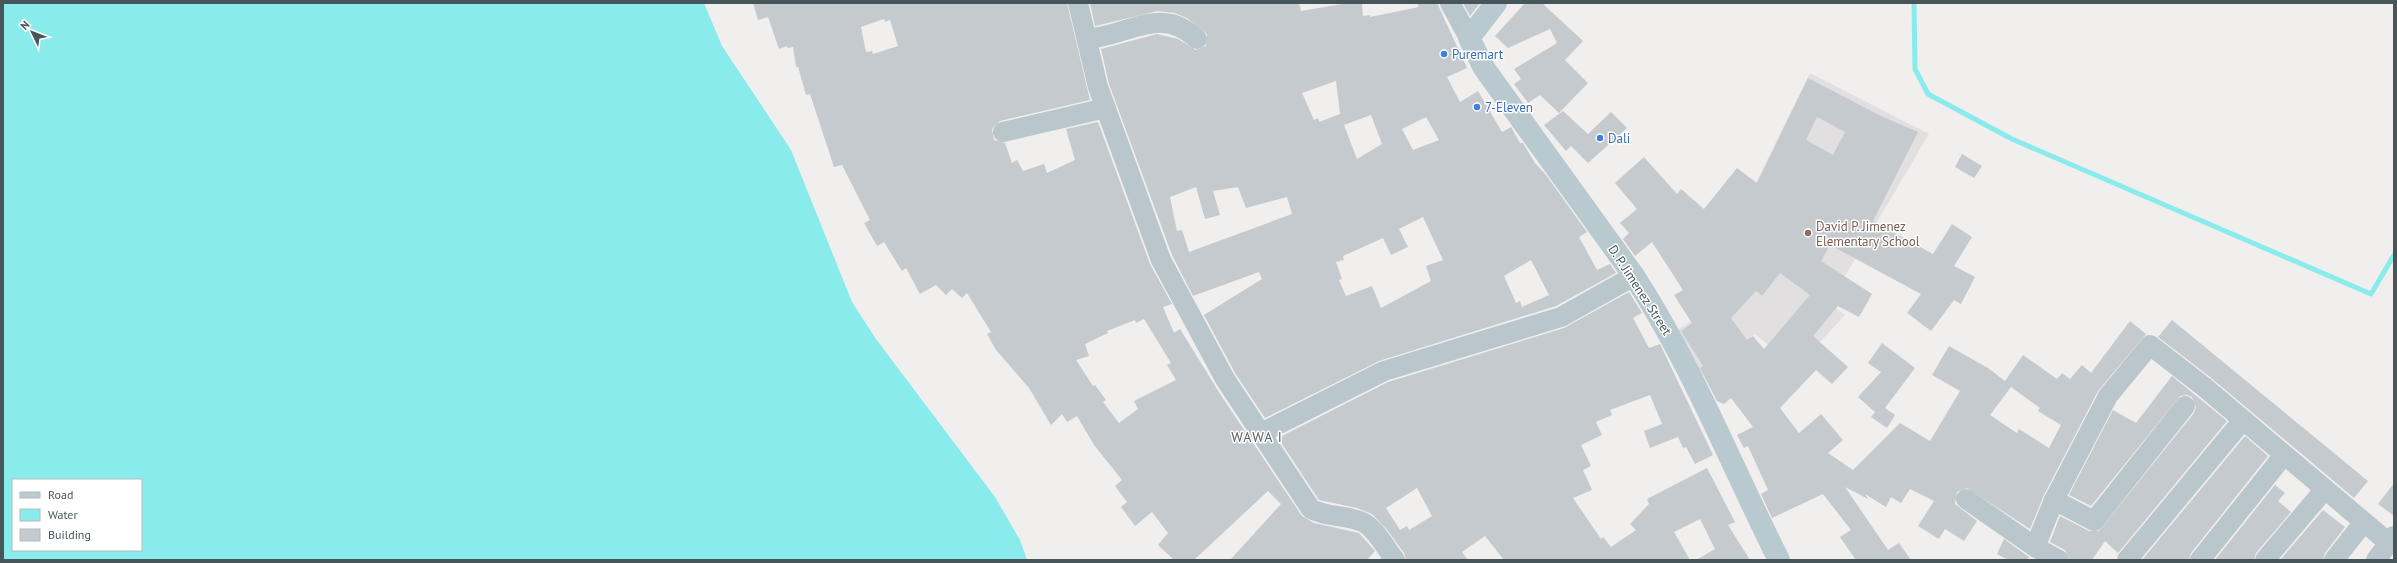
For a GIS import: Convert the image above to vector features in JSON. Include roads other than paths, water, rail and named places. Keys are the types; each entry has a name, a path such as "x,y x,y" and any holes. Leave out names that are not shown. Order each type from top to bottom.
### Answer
{"street":[{"path":"1078,3 1106,108 1161,260 1225,379 1311,509 1320,514 1360,521 1368,525 1395,560"},
{"path":"1450,3 1469,38 1496,3"},
{"path":"1087,39 1104,38 1155,21 1179,25 1197,39"},
{"name":"D. P. Jimenez Street","path":"1469,38 1484,68 1634,276 1677,348 1779,560"},
{"path":"1003,132 1106,108"},
{"path":"1261,433 1384,372 1561,317 1634,276"},
{"path":"2035,547 2054,500 2108,396 2150,345 2243,420 2364,522 2392,539 2376,560"},
{"path":"2054,500 2094,521 2185,406"},
{"path":"2127,560 2243,420"},
{"path":"2200,560 2284,455"},
{"path":"2265,560 2325,488"},
{"path":"1966,499 2035,547 2059,560"},
{"path":"2334,560 2364,522"}],"water":[{"path":"3,3 704,3 722,46 791,150 852,302 876,339 995,497 1020,540 1027,560 3,560"}],"waterway":[{"path":"1914,3 1915,69 1928,94 2012,139 2371,294 2394,255"}],"place":[{"name":"Puremart","path":"1444,54"},
{"name":"7-Eleven","path":"1477,107"},
{"name":"Dali","path":"1600,138"},
{"name":"David P. Jimenez Elementary School","path":"1808,233"}],"district":[{"name":"WAWA I","path":"1257,437"}]}
